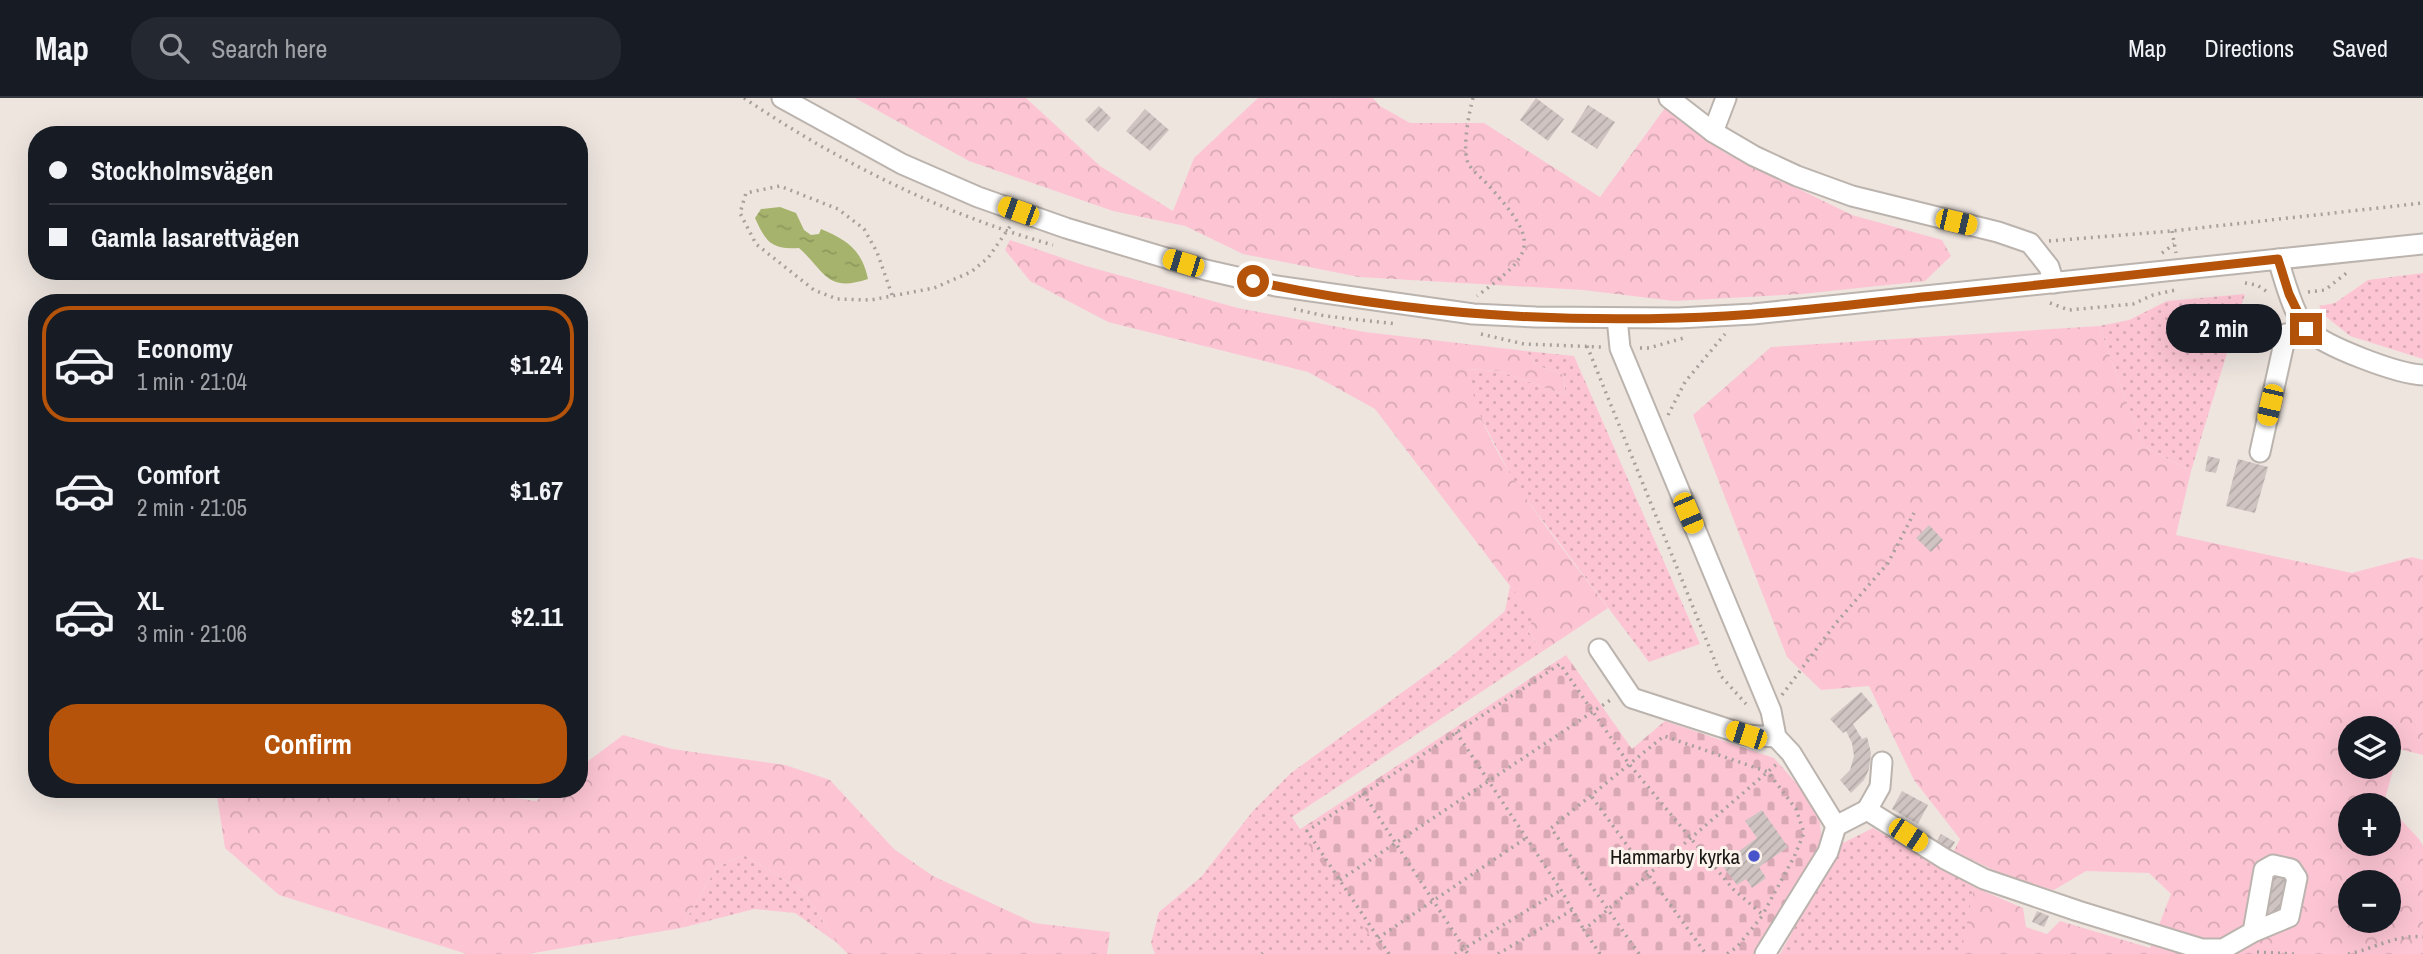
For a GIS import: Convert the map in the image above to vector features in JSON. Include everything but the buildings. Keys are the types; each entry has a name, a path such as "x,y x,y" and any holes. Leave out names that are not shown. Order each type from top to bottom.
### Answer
{"street":[{"path":"782,98 902,164 1018,211 1206,270 1276,286 1472,314 1616,318 1753,314 2423,244"},
{"path":"1669,98 1713,132 1765,161 1852,196 1998,232 2030,243 2049,267 2054,283"},
{"path":"1713,132 1726,98"},
{"path":"2278,259 2289,294 2306,329 2350,355 2423,375"},
{"path":"1616,318 1620,348 1770,711 1776,737 1791,753 1836,826"},
{"path":"2260,452 2287,334 2306,329"},
{"path":"1600,649 1632,698 1746,735 1776,737"},
{"path":"1765,954 1828,852 1836,826 1867,810 1880,787 1882,762"},
{"path":"1867,810 1945,859 1984,878 2078,911 2202,948 2224,949 2253,932"}],"path":[{"path":"1473,98 1466,125 1468,162 1518,220 1524,237 1523,256 1512,269 1475,297"},
{"path":"892,295 877,252 864,229 838,209 780,186 746,193 740,213 756,244 814,290 837,299 871,300 934,288 971,272 989,258 1018,211"},
{"path":"2030,243 2423,204"},
{"path":"2289,294 2325,290 2353,268"},
{"path":"1657,439 1685,382 1725,334"},
{"path":"1587,346 1721,676 1749,706"},
{"path":"1770,711 1836,622 1888,563 1914,513"},
{"path":"1389,954 1307,831 1560,664 1629,764 1733,889 1763,915"},
{"path":"1340,880 1627,689"},
{"path":"1456,732 1600,954"},
{"path":"1639,954 1551,828 1664,736 1768,772 1796,808 1804,833 1763,915 1737,947 1727,954"},
{"path":"1584,930 1791,753"},
{"path":"1363,793 1468,954"},
{"path":"1592,796 1706,954"},
{"path":"1378,938 1526,838"},
{"path":"1455,954 1560,890"},
{"path":"1498,954 1572,910"},
{"path":"2348,954 2370,952 2391,939 2423,937"}],"green space":[{"path":"855,98 1026,98 1100,166 1173,211 1194,158 1258,98 1373,98 1380,106 1410,123 1484,123 1600,197 1665,108 1725,153 1852,215 1942,240 1951,256 1925,281 1802,294 1674,301 1583,290 1359,277 1243,254 1185,226 1113,211 969,161"},
{"path":"1010,240 1086,266 1238,308 1365,332 1526,351 1536,365 1564,375 1565,395 1499,371 1468,369 1475,400 1504,464 1545,525 1608,608 1543,651 1528,631 1534,615 1375,409 1308,372 1108,322 1030,281 1005,250"},
{"path":"2423,273 2423,359 2350,336 2324,315 2319,306 2335,303 2368,280"},
{"path":"2245,294 2191,471 2143,446 2099,326 2129,320 2167,301"},
{"path":"2099,326 2143,446 2191,471 2176,535 2352,573 2412,557 2423,560 2423,755 2401,750 2401,716 2338,716 2338,779 2391,779 2387,793 2338,793 2338,856 2401,856 2401,820 2419,839 2423,846 2423,954 1961,954 1974,887 2023,908 2026,927 2047,934 2060,921 2150,948 2171,894 2149,873 2086,871 2054,890 2018,882 1954,851 1960,839 1914,780 1869,686 1821,690 1787,657 1693,415 1771,347"},
{"path":"1526,351 1574,356 1700,644 1649,662 1515,484 1476,408 1467,369 1499,371 1565,395 1564,375 1536,365"},
{"path":"1510,586 1535,615 1528,631 1543,651 1292,817 1382,954 1155,954 1151,943 1159,912 1201,877 1253,811 1291,773 1451,657 1505,611"},
{"path":"1566,655 1632,749 1665,721 1774,758 1813,802 1820,822 1822,844 1769,935 1754,954 1382,954 1299,830"},
{"path":"623,735 672,749 785,765 830,780 894,849 933,876 1034,923 1110,932 1107,954 848,954 837,943 804,892 744,855 717,867 681,928 528,954 467,954 279,895 225,848 217,798 515,798 536,801 540,798 588,798 588,761"},
{"path":"1873,828 1974,887 1962,954 1780,954 1841,844"},
{"path":"744,855 804,892 837,943 795,913 754,909 681,928 717,867"}],"water":[{"path":"780,207 796,213 804,230 811,235 819,234 821,229 846,242 862,260 868,279 854,283 835,281 821,272 799,248 782,248 766,239 755,218 761,209"}],"place":[{"name":"Hammarby kyrka","path":"1754,856"}],"route":[{"path":"1253,281 1344,297 1472,314 1678,318 1847,305 2278,259 2289,294 2306,329"}]}
